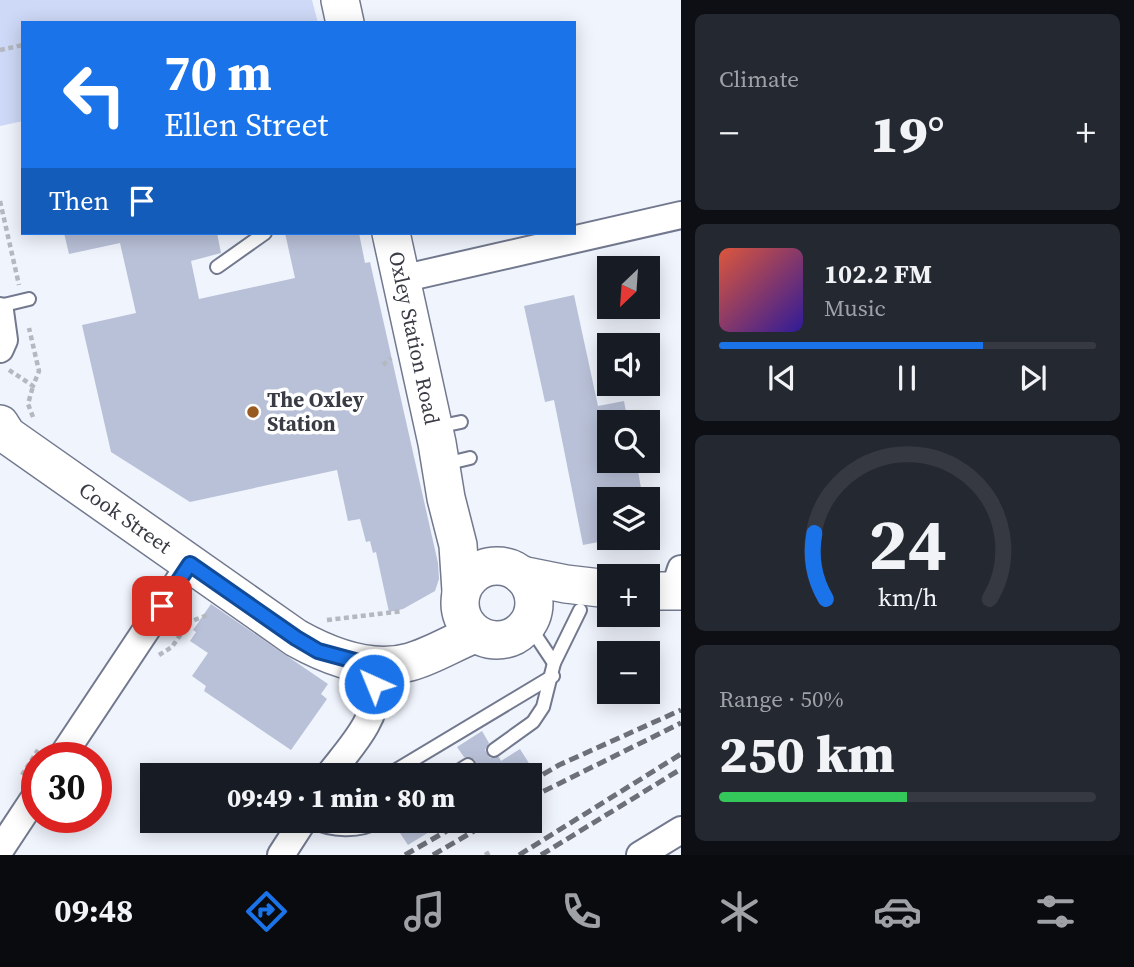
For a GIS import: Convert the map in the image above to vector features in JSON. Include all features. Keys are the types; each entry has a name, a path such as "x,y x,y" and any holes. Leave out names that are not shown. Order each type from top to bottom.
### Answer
{"main road":[{"path":"340,0 345,21"},
{"name":"Oxley Station Road","path":"391,235 401,279 471,524 489,547 516,572"},
{"name":"Cook Street","path":"17,422 7,435 296,638 318,651 366,664"},
{"name":"Oxley Station Road","path":"449,443 446,498 458,545 465,609"},
{"path":"465,609 467,580 486,567 566,584 597,588"},
{"path":"516,572 533,597 534,609 529,622"},
{"path":"465,609 499,640 511,638 529,622 562,611 595,610"},
{"path":"366,664 465,609"}],"street":[{"path":"401,279 681,215"},
{"path":"0,312 4,340 0,349"},
{"path":"72,742 190,564"},
{"path":"338,763 366,723 375,704 374,684 366,664"},
{"path":"0,850 21,818"},
{"path":"640,855 681,830"},
{"path":"281,855 295,833"}],"lane":[{"path":"217,267 262,235"},
{"path":"0,306 29,299"},
{"path":"494,750 533,722 543,708 553,670 595,610"},
{"path":"529,622 553,670"},
{"path":"407,763 553,670"}],"path":[{"path":"0,50 21,45"},
{"path":"17,422 28,404 33,386"},
{"path":"318,616 328,621 403,611"},
{"path":"156,657 172,647 189,622 218,612"}],"shaded area":[{"path":"0,0 312,0 317,21 21,21 21,121 0,126"}],"building":[{"name":"The Oxley Station","path":"64,235 217,235 221,253 191,261 199,299 295,278 285,235 359,235 365,263 370,262 438,563 439,579 435,591 403,609 389,612 376,552 373,553 370,541 366,542 360,519 348,521 337,470 190,502 111,452 82,325 136,313 120,243 69,254"},
{"path":"574,295 598,406 624,401 626,410 597,410 597,473 638,473 641,487 597,487 597,542 583,545 554,400 545,402 524,306"},
{"path":"211,604 328,684 321,694 327,699 291,750 204,691 206,686 192,676 208,653 190,641 196,632 193,630"},
{"path":"482,731 489,743 485,750 490,758 499,757 501,761 520,749 529,763 475,763 475,760 464,757 457,747"},
{"path":"400,833 428,833 408,845"}],"railway":[{"path":"542,775 681,710"},
{"path":"542,792 681,723"},
{"path":"519,855 681,754"},
{"path":"541,855 681,769"},
{"path":"405,855 443,833"},
{"path":"433,855 471,833"}],"place":[{"name":"The Oxley Station","path":"253,412"}],"route":[{"path":"162,606 190,564 318,651 366,664 374,684"}]}
